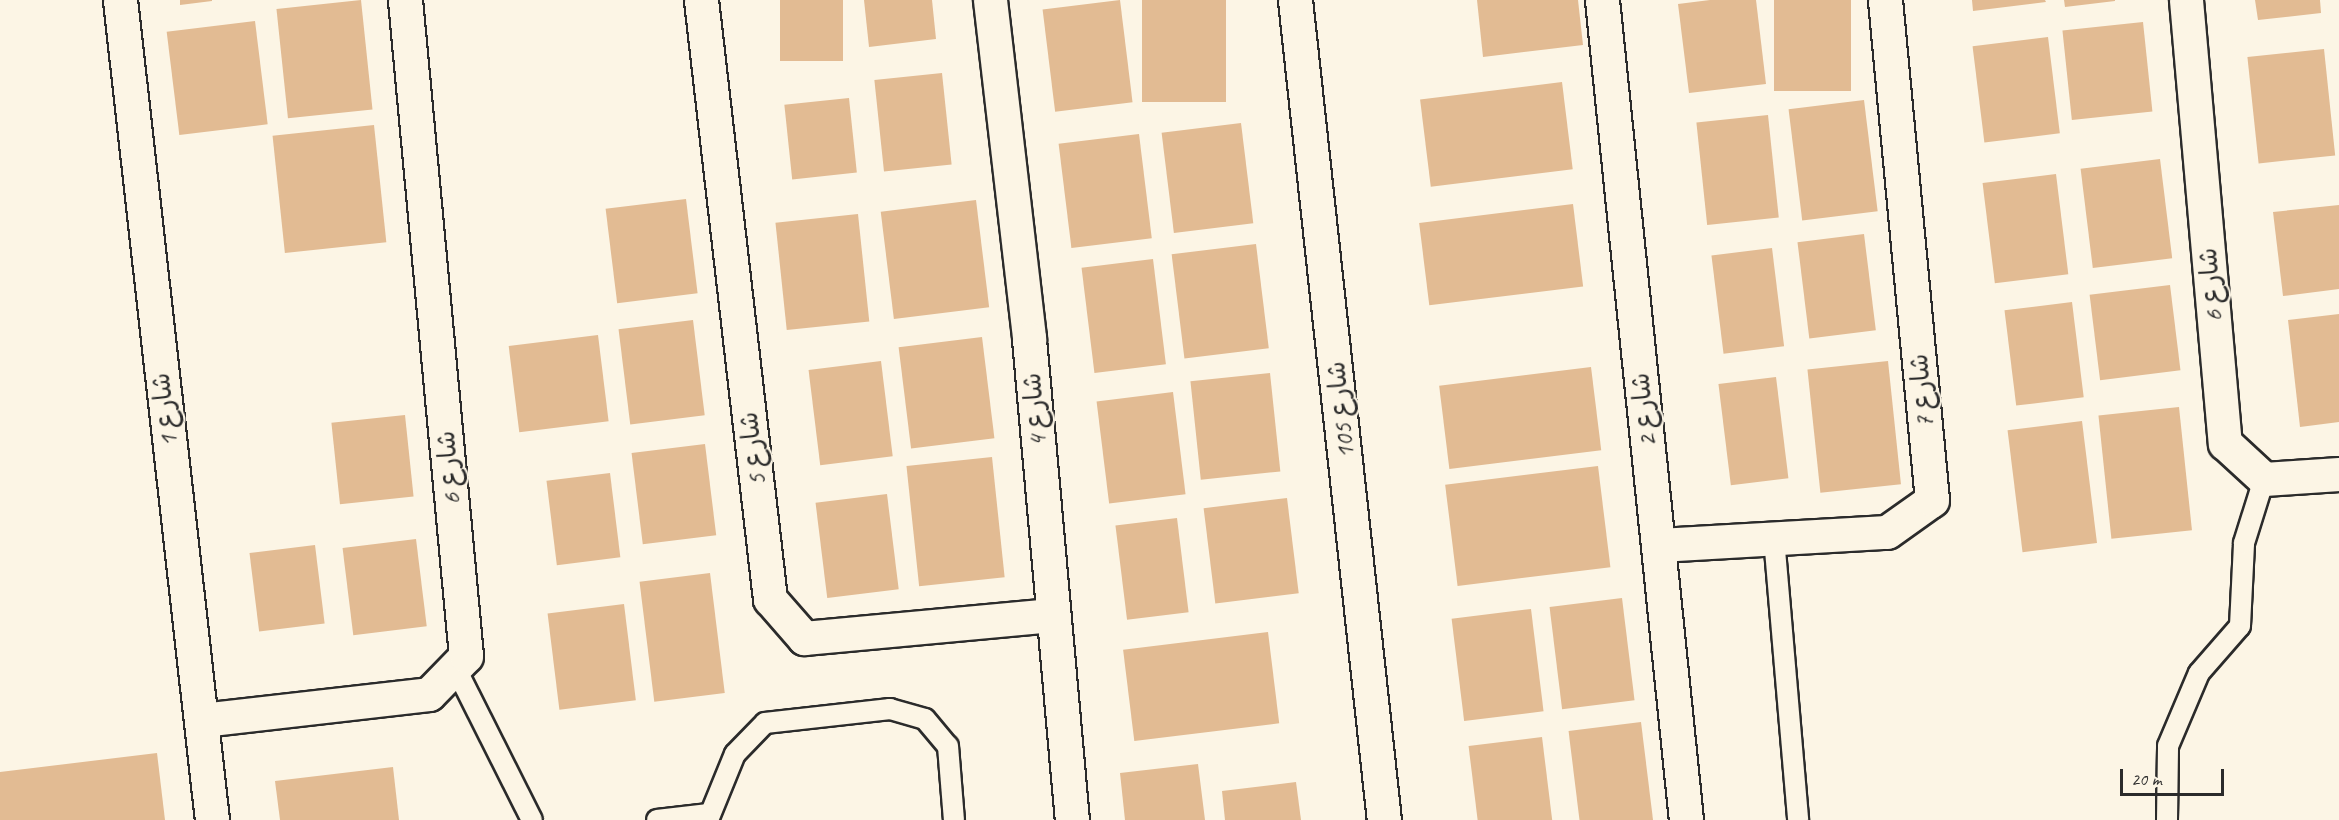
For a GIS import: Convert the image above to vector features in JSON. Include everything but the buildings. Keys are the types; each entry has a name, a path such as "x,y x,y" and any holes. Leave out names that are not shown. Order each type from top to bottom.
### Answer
{"street":[{"name":"شارع 1","path":"120,0 212,820"},
{"name":"شارع 6","path":"202,720 429,694 466,656 405,0"},
{"name":"شارع 5","path":"701,0 770,599 804,638 1052,615"},
{"name":"شارع 4","path":"990,0 1029,339 1072,820"},
{"name":"شارع 105","path":"1295,0 1384,820"},
{"name":"شارع 2","path":"1602,0 1686,820"},
{"name":"شارع 7","path":"1659,545 1887,532 1932,500 1885,0"},
{"name":"شارع 6","path":"2186,0 2225,443 2264,479"},
{"path":"2264,479 2339,474"}],"lane":[{"path":"2167,820 2168,746 2199,673 2240,626 2244,543 2264,479"},
{"path":"1774,538 1798,820"},
{"path":"455,667 532,820"},
{"path":"657,820 708,817 735,754 765,723 890,710 925,719 948,746 954,820"}]}
